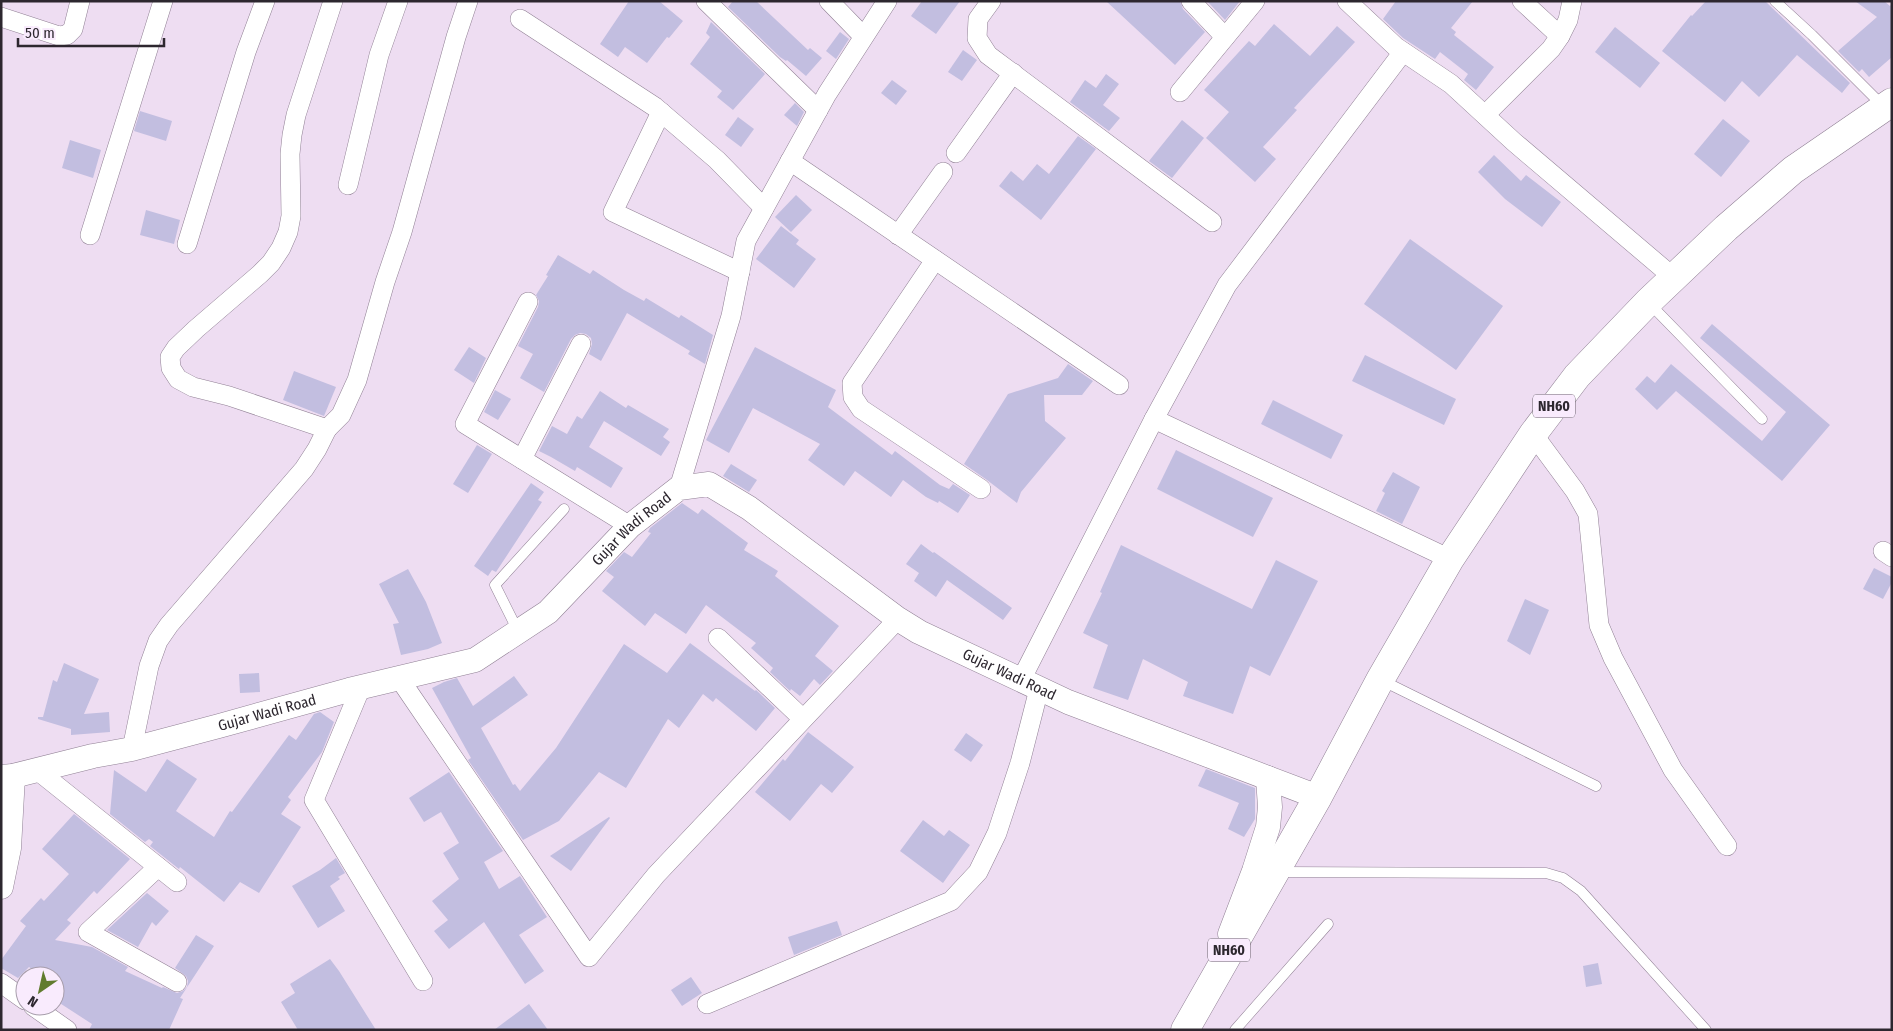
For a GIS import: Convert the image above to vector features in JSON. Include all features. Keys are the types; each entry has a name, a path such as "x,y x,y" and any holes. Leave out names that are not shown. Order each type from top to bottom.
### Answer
{"highway":[{"name":"NH60","path":"1188,1029 1212,980 1318,798 1380,680 1450,559 1533,434 1577,376 1673,277 1793,170 1888,104"}],"street":[{"path":"1,6 3,1"},
{"path":"1,17 59,36 67,36 73,29 80,1"},
{"path":"90,235 163,1"},
{"path":"187,244 246,52 265,1"},
{"path":"327,428 229,396 193,387 178,379 171,368 170,357 176,348 196,329 260,274 271,263 281,248 288,232 291,216 292,136 296,115 333,1"},
{"path":"348,185 379,55 398,1"},
{"path":"132,748 149,666 158,641 169,625 304,468 317,450 327,428 341,415 356,380 402,232 468,1"},
{"path":"706,1 818,110"},
{"path":"829,1 863,36"},
{"path":"679,488 731,316 746,241 818,110 863,36 887,1"},
{"path":"991,1 978,20 977,38 988,55 1212,222"},
{"path":"1191,1 1225,37"},
{"path":"1180,92 1255,1"},
{"path":"1347,1 1403,52 1451,84 1673,277"},
{"path":"1522,1 1560,36"},
{"path":"1485,115 1550,50 1568,20 1572,1"},
{"path":"520,19 661,112 717,160 764,208"},
{"path":"707,1004 951,901 978,872 997,833 1020,763 1030,684 1154,419 1227,285 1403,52"},
{"path":"956,153 1013,73"},
{"path":"661,112 612,212 740,272"},
{"path":"790,161 1119,385"},
{"path":"898,235 943,172"},
{"path":"935,260 852,383 853,397 861,409 981,489"},
{"path":"528,302 465,424 630,526"},
{"path":"522,459 581,344"},
{"path":"1154,419 1450,559"},
{"path":"1533,434 1575,491 1588,514 1599,625 1613,658 1673,770 1727,846"},
{"name":"Gujar Wadi Road","path":"7,776 132,748 361,687 475,660 548,612 630,526 679,488 709,484 749,508 898,619 920,632 1068,702 1318,798"},
{"path":"399,678 589,957 656,875 898,619"},
{"path":"718,638 803,719"},
{"path":"361,687 314,800 423,981"},
{"path":"37,770 177,882"},
{"path":"1,887 9,848 7,776"},
{"path":"1212,980 1254,871 1268,827 1270,807 1268,778"},
{"path":"158,867 88,932 177,982"},
{"path":"1,983 15,993"},
{"path":"48,1016 67,1030"}],"lane":[{"path":"1775,1 1888,104"},
{"path":"1648,302 1762,419"},
{"path":"518,631 495,585 564,509"},
{"path":"1380,680 1596,786"},
{"path":"1275,872 1546,873 1563,878 1581,891 1706,1030"},
{"path":"1235,1030 1328,924"}],"building":[{"path":"629,1 659,1 683,21 669,38 667,37 647,63 625,47 618,57 600,44"},
{"path":"733,1 756,1 808,50 810,48 822,58 806,76 787,60 780,57 728,7"},
{"path":"922,1 960,1 936,34 911,16"},
{"path":"1106,1 1180,1 1183,9 1205,32 1175,65"},
{"path":"1207,1 1240,1 1225,20"},
{"path":"1396,1 1473,1 1451,28 1456,32 1454,35 1494,67 1476,90 1464,80 1468,74 1440,52 1435,59 1403,38 1383,19"},
{"path":"1706,1 1765,1 1850,83 1842,93 1797,55 1759,97 1742,81 1725,102 1662,51 1691,15"},
{"path":"1855,1 1884,1 1890,6 1892,4 1892,57 1869,77 1862,69 1859,72 1838,51 1877,17"},
{"path":"711,22 765,74 733,110 717,97 722,91 690,64 710,37 706,33"},
{"path":"1274,24 1310,56 1337,26 1355,42 1294,108 1297,110 1263,147 1276,159 1255,182 1206,138 1229,112 1204,90 1249,41 1255,46"},
{"path":"1615,27 1660,63 1640,88 1595,52"},
{"path":"840,32 849,39 836,59 826,51"},
{"path":"963,50 977,60 962,81 948,72"},
{"path":"1106,74 1119,84 1103,105 1120,118 1109,131 1070,102 1085,80 1096,88"},
{"path":"892,80 907,91 896,105 881,93"},
{"path":"795,103 804,112 797,126 784,115"},
{"path":"140,111 172,121 166,141 134,131"},
{"path":"738,117 754,129 741,147 725,135"},
{"path":"1723,119 1750,141 1721,177 1694,154"},
{"path":"1182,120 1204,138 1172,178 1149,161"},
{"path":"1078,136 1096,149 1041,220 999,186 1011,171 1023,181 1037,164 1049,174"},
{"path":"70,140 101,150 93,178 62,168"},
{"path":"1494,155 1521,181 1526,175 1561,202 1542,227 1505,199 1478,172"},
{"path":"796,195 812,210 791,232 775,217"},
{"path":"146,210 180,220 174,244 140,235"},
{"path":"781,226 799,240 796,244 816,259 794,288 756,259"},
{"path":"1410,239 1503,306 1456,370 1364,304"},
{"path":"558,255 590,274 593,270 644,301 646,298 679,318 681,315 713,335 705,364 688,354 690,351 627,313 601,361 589,354 592,344 591,338 586,334 580,333 571,339 544,392 520,378 533,354 518,346 538,307 539,301 536,295"},
{"path":"1712,324 1830,425 1782,481 1676,391 1657,410 1635,389 1647,376 1655,383 1671,364 1762,441 1786,412 1700,338"},
{"path":"469,347 486,358 474,383 454,370"},
{"path":"755,347 836,390 828,407 892,455 895,451 940,485 949,489 953,484 970,495 958,513 939,501 938,503 926,497 903,480 891,497 855,471 844,486 808,460 820,444 753,408 729,453 706,440"},
{"path":"1365,355 1456,399 1444,425 1352,381"},
{"path":"1068,364 1093,381 1082,395 1044,395 1045,421 1066,438 1021,492 1017,503 964,464 1008,394 1058,378"},
{"path":"294,371 336,387 324,416 283,400"},
{"path":"495,390 511,399 498,420 484,412"},
{"path":"600,391 626,408 628,405 669,429 663,437 670,442 661,456 604,421 589,447 623,468 611,488 577,467 575,471 539,451 552,426 567,434 577,416 582,419"},
{"path":"1273,400 1343,435 1331,459 1261,424"},
{"path":"477,445 492,454 468,493 453,484"},
{"path":"1176,450 1273,498 1253,537 1157,489"},
{"path":"731,464 757,480 749,492 723,476"},
{"path":"1393,472 1420,487 1402,524 1376,511 1385,493 1382,491"},
{"path":"531,483 544,492 538,500 542,502 496,572 492,570 488,576 474,566"},
{"path":"682,503 698,514 702,509 748,543 744,550 778,571 775,576 839,626 815,656 833,671 820,685 814,679 800,696 791,689 790,691 770,672 773,668 751,648 756,643 706,605 686,634 655,613 645,626 602,591 614,577 606,571 624,552 632,557 651,533 648,532 650,528"},
{"path":"921,544 1012,608 1003,620 947,580 936,597 914,581 919,573 906,564"},
{"path":"1121,545 1252,609 1276,560 1318,581 1270,676 1250,666 1233,714 1183,696 1188,682 1143,659 1128,700 1093,688 1108,645 1083,633 1102,593 1100,592"},
{"path":"1874,568 1892,577 1892,582 1883,599 1863,589"},
{"path":"408,569 426,602 442,643 428,649 401,655 393,624 399,623 379,584"},
{"path":"1525,599 1549,610 1530,655 1507,641"},
{"path":"690,643 756,690 775,708 756,731 716,698 713,702 703,694 679,728 668,719 626,788 599,772 559,821 523,840 468,760 471,758 432,688 457,678 473,706 514,676 528,695 481,728 513,785 515,784 520,791 556,748 624,644 667,673"},
{"path":"64,663 99,679 84,714 109,712 110,732 71,735 71,729 38,719 38,717 43,717 53,680 57,682"},
{"path":"259,673 260,692 240,693 239,674"},
{"path":"320,712 334,722 322,752 288,797 291,800 281,814 301,827 259,893 240,882 224,902 150,846 153,842 149,839 145,842 110,814 114,770 146,792 167,759 197,779 176,811 214,837 230,811 232,812 289,735 296,740 314,714"},
{"path":"808,732 854,767 832,793 821,784 790,821 755,792 783,759 785,761"},
{"path":"966,733 983,745 971,762 954,750"},
{"path":"1206,769 1255,788 1255,819 1244,837 1228,829 1239,803 1198,786"},
{"path":"449,772 503,851 484,862 499,889 520,876 547,917 519,935 544,971 525,984 484,922 449,949 434,931 448,920 432,901 459,879 443,853 459,843 441,812 424,822 409,798"},
{"path":"74,814 130,859 97,894 94,891 67,920 71,923 55,940 92,947 128,967 125,971 177,993 187,987 188,981 186,976 175,968 196,935 214,946 180,998 183,999 169,1030 89,1030 92,1024 65,1006 65,966 15,966 15,976 1,968 1,960 26,926 20,921 41,898 44,901 69,874 42,849"},
{"path":"609,817 571,871 550,856"},
{"path":"923,820 944,836 949,830 970,845 943,883 900,851"},
{"path":"336,858 345,873 338,877 340,879 330,886 345,911 318,928 292,886 320,870"},
{"path":"147,893 169,911 156,926 152,922 138,947 107,930"},
{"path":"837,921 842,935 794,955 788,937"},
{"path":"330,959 376,1030 298,1030 281,1002 295,993 290,984"},
{"path":"1598,963 1602,984 1586,987 1583,966"},
{"path":"691,977 702,993 682,1006 671,990"},
{"path":"529,1004 548,1030 494,1030"}]}
